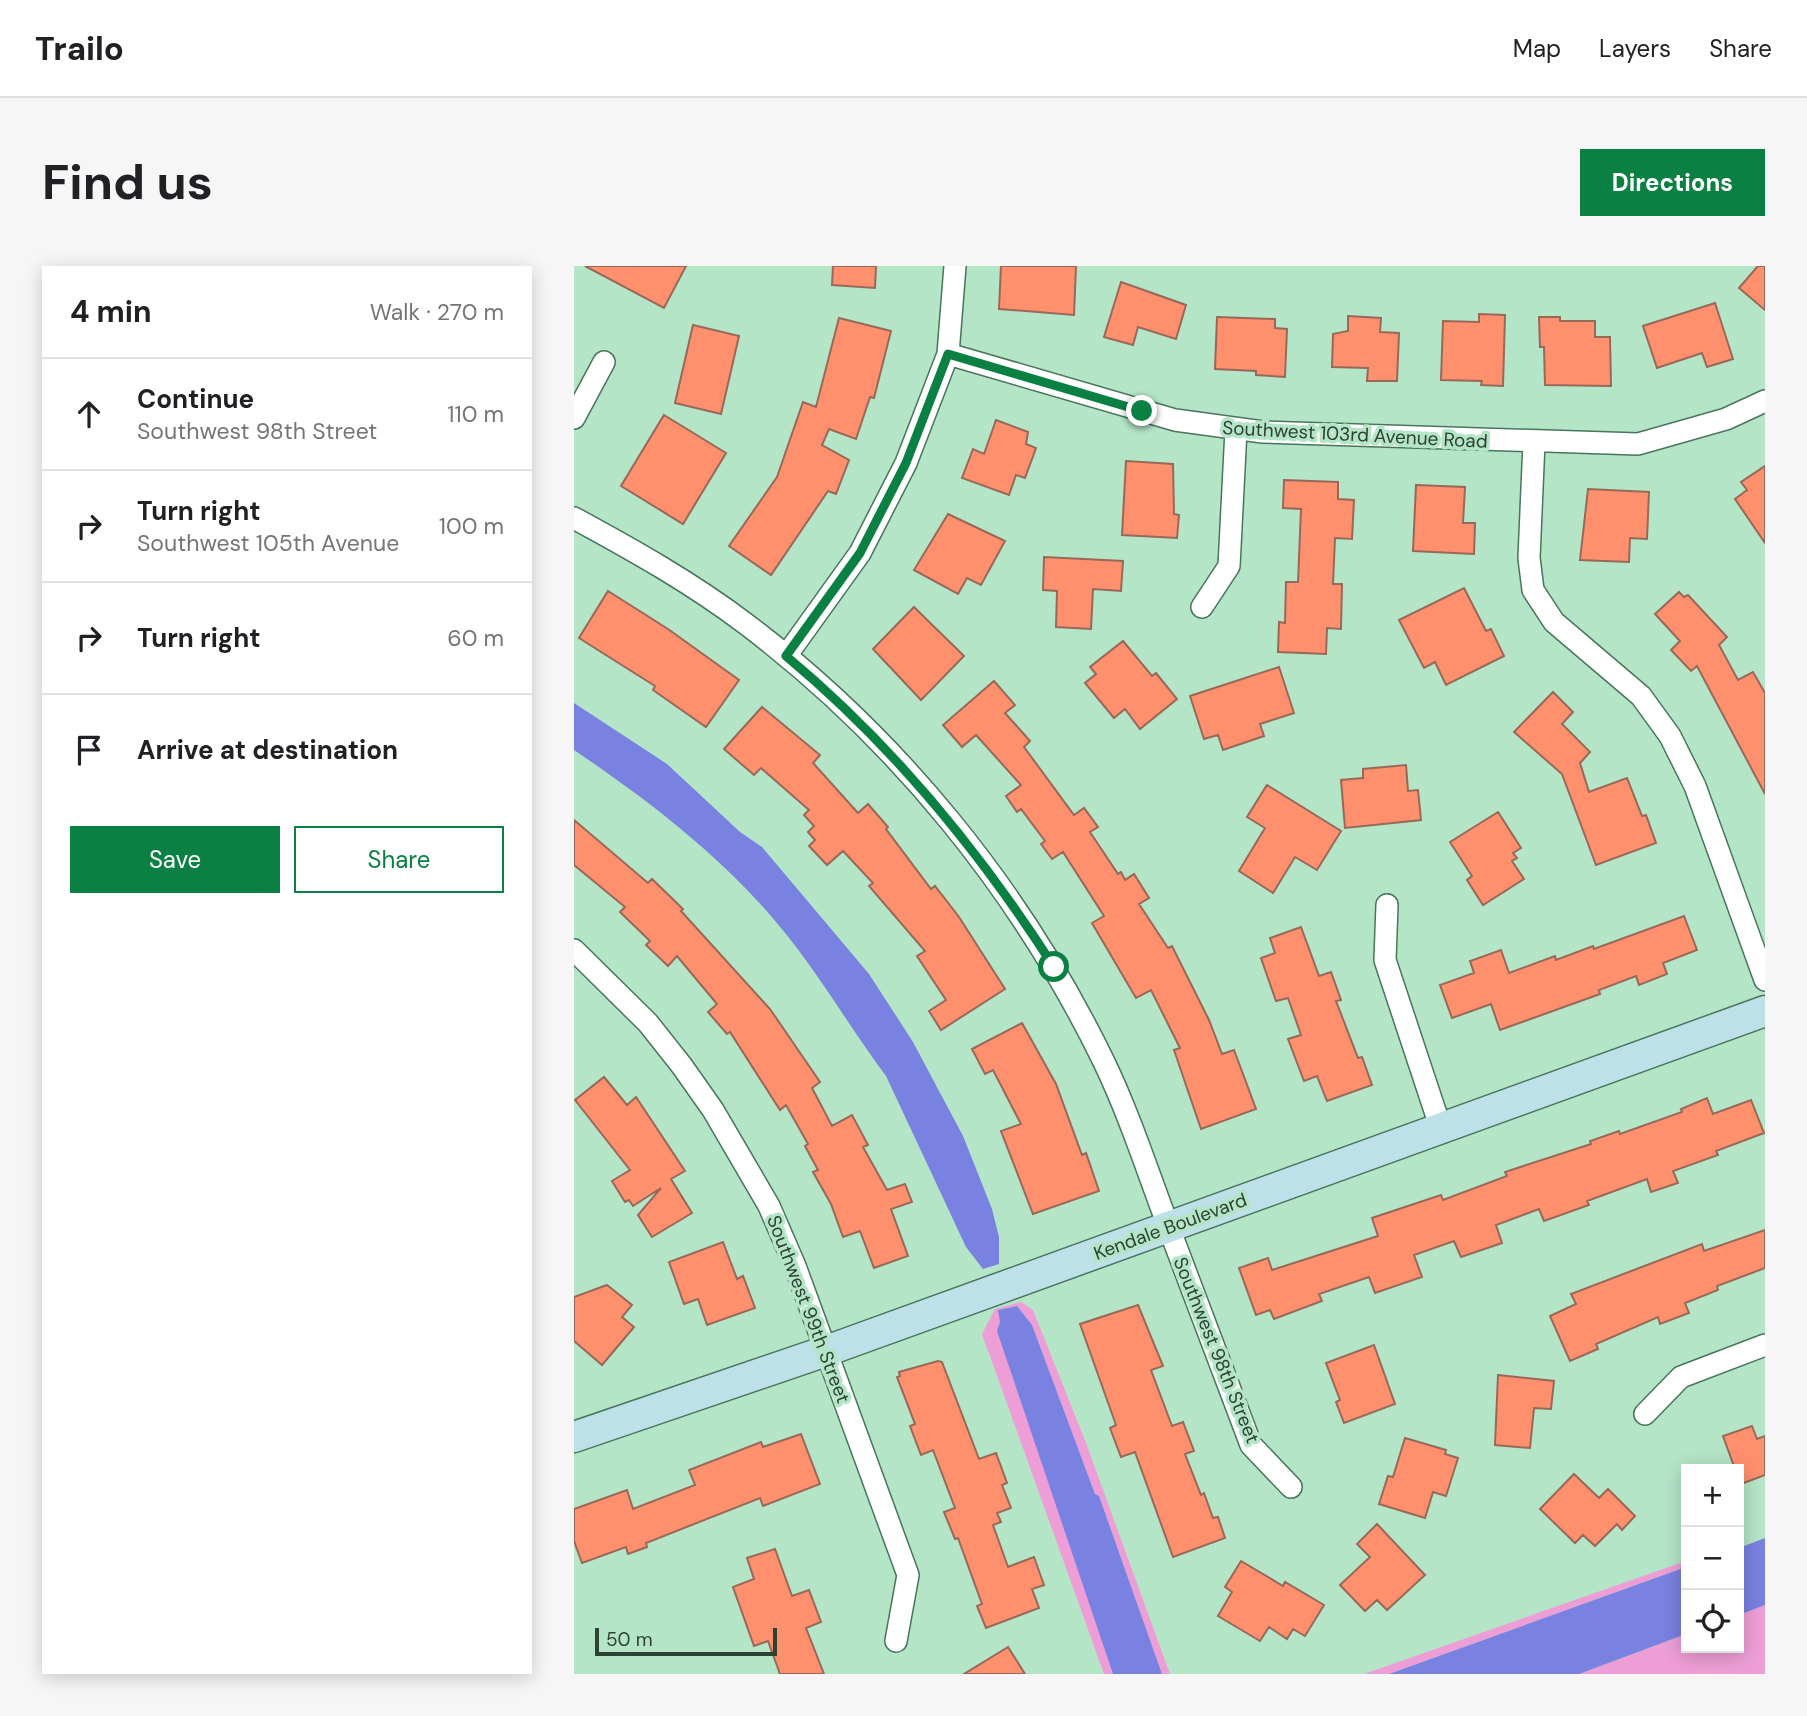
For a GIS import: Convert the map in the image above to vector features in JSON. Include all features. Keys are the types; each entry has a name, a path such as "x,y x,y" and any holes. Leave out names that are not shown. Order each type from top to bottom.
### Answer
{"street":[{"path":"786,656 860,553 906,463 948,354 954,266"},
{"name":"Southwest 103rd Avenue Road","path":"948,354 1175,420 1236,430 1638,444 1726,419 1765,401"},
{"path":"574,418 604,362"},
{"path":"1202,607 1229,566 1236,430"},
{"path":"1534,442 1529,558 1533,590 1554,622 1641,696 1670,736 1695,786 1765,980"},
{"name":"Southwest 98th Street","path":"574,518 692,587 786,656 869,729 937,806 1003,890 1054,967 1104,1061 1132,1125 1251,1445 1291,1487"},
{"path":"1387,905 1385,960 1441,1129"},
{"name":"Southwest 99th Street","path":"574,950 648,1023 719,1119 769,1206 795,1266 908,1575 896,1641"},
{"name":"Kendale Boulevard","path":"574,1437 826,1351 1765,1011"},
{"path":"1645,1414 1681,1377 1765,1345"}],"shaded area":[{"path":"1021,1302 1033,1310 1086,1443 1170,1674 1162,1674 1099,1496 1095,1494 1032,1325 1017,1306 998,1310 1113,1674 1104,1674 982,1334 995,1309"},
{"path":"1681,1563 1681,1569 1389,1674 1364,1674"},
{"path":"1765,1605 1765,1674 1579,1674 1681,1636 1681,1653 1744,1653 1744,1613"}],"water":[{"path":"574,703 667,764 740,832 762,847 869,974 913,1042 963,1136 992,1209 999,1237 999,1264 983,1269 966,1247 886,1076 795,946 759,902 710,854 630,789 574,750"},
{"path":"1017,1306 1032,1325 1095,1494 1099,1496 1162,1674 1113,1674 997,1331 1000,1322 998,1310"},
{"path":"1765,1538 1765,1605 1744,1613 1744,1590 1744,1546"},
{"path":"1681,1569 1681,1636 1579,1674 1389,1674"}],"building":[{"path":"585,266 686,266 664,308"},
{"path":"833,266 876,266 875,288 832,285"},
{"path":"1001,266 1076,266 1074,315 999,309"},
{"path":"1758,266 1765,266 1765,310 1739,288"},
{"path":"1121,282 1186,305 1176,339 1138,327 1133,345 1104,337"},
{"path":"1715,303 1733,359 1707,367 1702,353 1657,368 1643,326"},
{"path":"1479,314 1505,315 1503,386 1481,385 1482,381 1441,380 1443,321 1479,322"},
{"path":"1348,316 1381,318 1380,332 1399,333 1397,381 1367,381 1368,368 1332,367 1333,334 1348,331"},
{"path":"1217,317 1275,319 1275,328 1287,329 1285,377 1256,375 1256,371 1215,369"},
{"path":"1539,317 1560,317 1560,321 1595,321 1595,337 1610,337 1611,386 1545,385 1544,347 1540,347"},
{"path":"839,318 891,331 874,398 870,397 856,439 829,429 822,445 849,460 836,494 828,491 771,575 729,546 777,477 803,402 816,407"},
{"path":"693,325 739,336 721,414 675,403"},
{"path":"664,415 726,453 683,524 621,486"},
{"path":"996,420 1028,432 1026,444 1036,448 1025,478 1016,475 1009,495 962,478 973,449 984,454"},
{"path":"1126,461 1173,464 1174,514 1179,515 1177,538 1122,535"},
{"path":"1765,466 1765,543 1735,499 1747,490 1741,482"},
{"path":"1284,480 1338,482 1338,499 1354,500 1352,539 1335,538 1333,584 1342,584 1341,629 1327,628 1326,654 1278,652 1279,622 1285,623 1286,582 1298,582 1301,509 1283,508"},
{"path":"1416,485 1465,487 1463,523 1475,523 1474,554 1413,551"},
{"path":"1588,489 1649,492 1647,539 1630,538 1629,562 1580,560"},
{"path":"948,514 1005,541 981,585 967,578 958,594 914,570"},
{"path":"1044,557 1123,561 1121,591 1093,589 1091,629 1056,627 1057,591 1043,590"},
{"path":"1464,588 1486,631 1491,629 1504,656 1446,685 1435,662 1424,668 1399,620"},
{"path":"608,591 668,629 739,680 706,727 653,690 655,686 579,638"},
{"path":"1679,592 1684,597 1688,595 1727,637 1719,645 1738,680 1753,672 1765,693 1765,794 1697,666 1691,671 1671,650 1680,641 1655,614"},
{"path":"914,607 964,656 921,700 873,649"},
{"path":"1123,641 1152,676 1156,673 1177,699 1140,729 1125,709 1114,718 1085,683 1096,674 1090,667"},
{"path":"1279,667 1294,713 1260,724 1264,736 1223,750 1218,735 1204,739 1190,696"},
{"path":"994,681 1015,705 1005,713 1030,741 1024,747 1074,815 1084,808 1098,827 1090,832 1118,874 1121,872 1125,880 1134,874 1149,898 1139,904 1168,948 1172,946 1209,1020 1222,1054 1234,1050 1256,1109 1201,1129 1174,1050 1180,1048 1151,990 1136,998 1092,923 1104,916 1063,852 1052,859 1041,844 1045,841 1021,809 1017,812 1006,796 1021,785 976,735 962,747 943,725"},
{"path":"1553,692 1573,712 1562,724 1590,752 1580,763 1589,792 1627,778 1642,816 1646,815 1656,843 1596,865 1562,774 1514,732"},
{"path":"762,707 820,755 813,763 858,813 868,804 888,827 886,829 931,889 935,886 959,917 1005,989 941,1030 929,1011 946,1000 917,956 925,951 869,886 873,883 843,851 827,865 809,846 815,840 808,832 814,826 804,815 809,810 761,768 754,775 724,749"},
{"path":"1406,765 1408,791 1418,790 1421,820 1345,828 1341,780 1363,778 1363,769"},
{"path":"1267,785 1341,831 1317,870 1295,857 1273,893 1239,871 1265,828 1247,817"},
{"path":"1498,812 1521,848 1513,853 1517,858 1512,861 1524,879 1483,905 1467,880 1472,876 1450,842"},
{"path":"574,820 648,883 652,879 683,909 681,911 770,1009 820,1082 812,1088 832,1126 852,1115 868,1145 863,1147 887,1190 905,1184 912,1202 891,1209 908,1256 874,1268 860,1231 843,1237 831,1204 813,1172 818,1170 805,1146 808,1144 786,1105 780,1110 730,1032 727,1034 708,1012 717,1004 677,956 668,966 646,945 650,941 620,912 625,907 574,865"},
{"path":"1684,916 1697,950 1663,963 1667,974 1639,985 1636,976 1599,990 1600,994 1500,1030 1491,1004 1452,1018 1440,985 1474,973 1470,961 1501,950 1509,973 1555,956 1556,960 1593,946 1594,949"},
{"path":"1301,927 1319,976 1331,972 1341,1000 1336,1001 1358,1058 1362,1057 1372,1085 1327,1101 1317,1076 1304,1081 1288,1039 1301,1035 1288,998 1276,1001 1261,958 1275,953 1270,938"},
{"path":"1022,1023 1056,1084 1082,1155 1086,1153 1099,1191 1033,1214 1001,1131 1021,1124 993,1070 985,1074 972,1049"},
{"path":"604,1077 627,1105 636,1097 685,1171 671,1179 692,1213 652,1237 638,1215 661,1188 633,1206 629,1200 625,1202 612,1181 630,1170 575,1100"},
{"path":"1707,1098 1713,1114 1751,1100 1764,1133 1716,1151 1718,1155 1673,1171 1678,1183 1651,1192 1647,1179 1587,1201 1589,1205 1544,1221 1539,1209 1496,1225 1502,1243 1461,1257 1454,1241 1414,1255 1422,1277 1375,1293 1369,1277 1319,1294 1322,1301 1274,1319 1270,1310 1256,1315 1239,1268 1268,1258 1272,1270 1378,1236 1372,1218 1441,1195 1443,1200 1507,1176 1505,1172 1591,1144 1590,1141 1619,1131 1620,1134 1682,1112 1681,1109"},
{"path":"1765,1230 1765,1268 1717,1286 1718,1290 1685,1303 1689,1313 1660,1324 1658,1317 1596,1344 1598,1349 1570,1361 1550,1316 1576,1304 1571,1294 1702,1244 1704,1251"},
{"path":"723,1242 737,1279 743,1276 755,1308 707,1325 698,1299 684,1304 669,1262"},
{"path":"607,1285 632,1305 622,1317 634,1327 602,1365 574,1341 574,1297"},
{"path":"1138,1305 1163,1366 1151,1370 1172,1426 1183,1422 1194,1451 1185,1454 1201,1495 1204,1493 1213,1518 1218,1517 1225,1538 1173,1557 1135,1452 1121,1457 1110,1428 1116,1425 1080,1324"},
{"path":"1374,1345 1395,1404 1344,1423 1336,1402 1340,1400 1326,1363"},
{"path":"942,1362 979,1459 996,1453 1007,1483 1002,1485 1011,1508 997,1513 1001,1522 993,1525 1008,1567 1034,1557 1044,1585 1032,1589 1039,1608 986,1628 977,1606 982,1604 958,1538 955,1539 944,1512 955,1508 933,1450 921,1455 910,1426 915,1424 897,1377 900,1376 899,1372"},
{"path":"1498,1375 1554,1381 1551,1409 1534,1408 1530,1448 1495,1445"},
{"path":"1752,1426 1757,1439 1765,1436 1765,1475 1744,1483 1744,1464 1733,1464 1723,1436"},
{"path":"801,1434 820,1484 763,1506 760,1498 646,1543 647,1547 628,1554 626,1547 582,1563 574,1541 574,1509 627,1490 633,1509 695,1485 689,1470 761,1442 763,1447"},
{"path":"1405,1438 1446,1450 1445,1454 1458,1458 1446,1496 1433,1492 1425,1518 1379,1504 1388,1476 1393,1477"},
{"path":"1574,1474 1599,1498 1608,1489 1635,1516 1622,1530 1617,1524 1595,1546 1583,1535 1575,1543 1540,1509"},
{"path":"1377,1524 1425,1575 1387,1610 1377,1600 1365,1611 1340,1585 1370,1557 1357,1544"},
{"path":"775,1549 792,1596 809,1590 821,1622 806,1628 824,1674 780,1674 768,1641 754,1646 733,1587 754,1579 747,1558"},
{"path":"1241,1561 1283,1586 1285,1582 1324,1605 1305,1636 1293,1629 1287,1639 1269,1627 1260,1641 1218,1616 1232,1592 1225,1587"},
{"path":"1008,1647 1025,1674 964,1674"}],"route":[{"path":"1054,967 1003,890 937,806 869,729 786,656 860,553 906,463 948,354 1142,411"}]}
